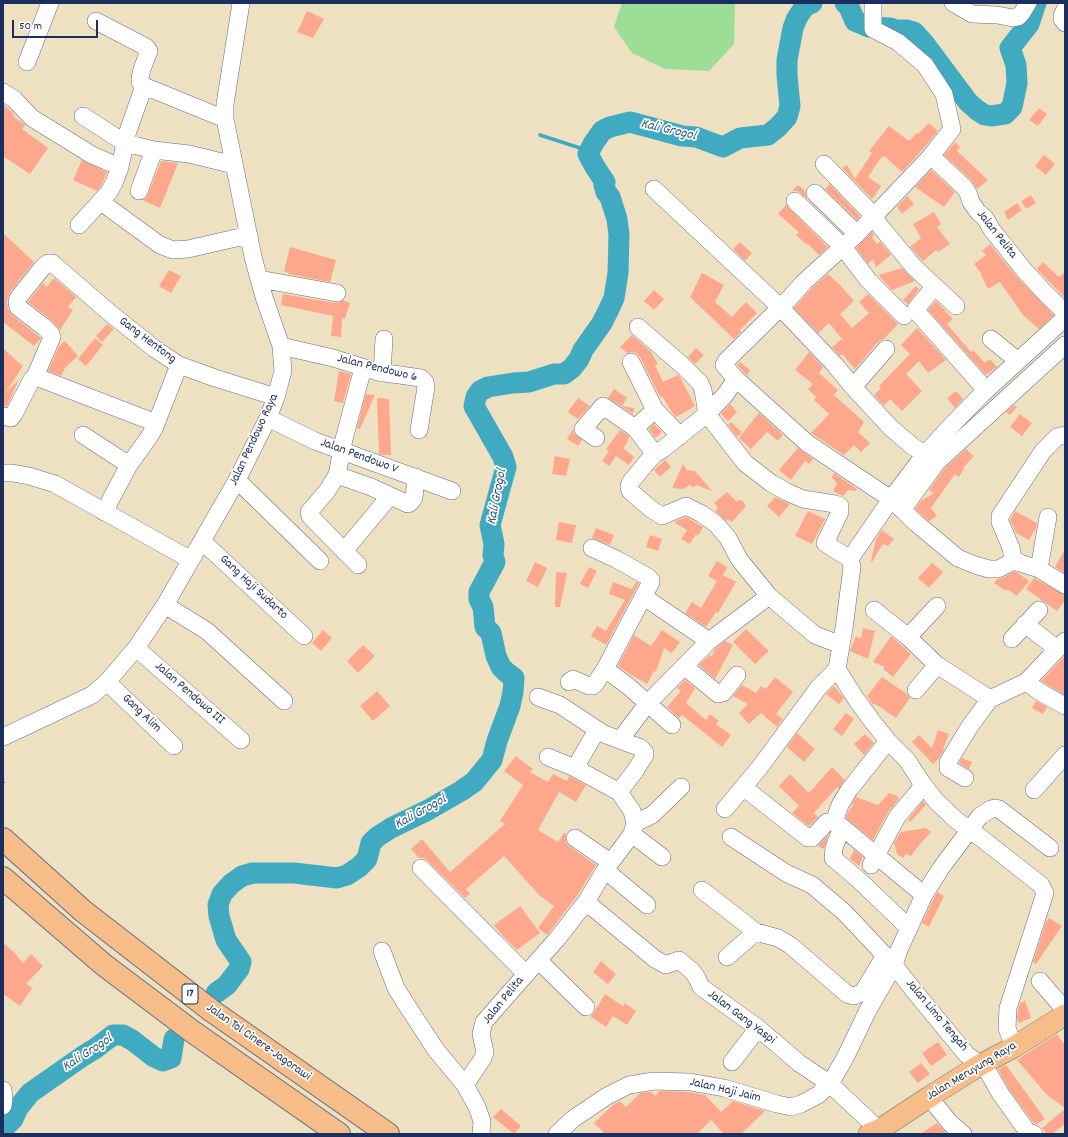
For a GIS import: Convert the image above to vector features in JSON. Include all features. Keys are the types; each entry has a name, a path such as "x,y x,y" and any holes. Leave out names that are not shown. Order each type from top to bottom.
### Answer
{"highway":[{"name":"Jalan Tol Cinere-Jagorawi","path":"3,839 83,911 212,1012 388,1134"},
{"name":"17","path":"3,878 110,970 193,1032 338,1134"}],"main road":[{"name":"Jalan Meruyung Raya","path":"874,1133 980,1065 1014,1047 1065,1015"}],"street":[{"path":"27,62 50,3"},
{"name":"Jalan Pendowo Raya","path":"3,737 92,695 107,682 136,648 165,605 237,480 268,418 276,398 283,371 281,346 259,279 248,235 225,119 225,104 241,3"},
{"path":"955,4 972,14 997,15 1013,18 1018,17 1022,13 1028,3"},
{"path":"873,7 873,29 898,42 912,53 925,65 944,94 952,129 931,156 857,234 804,282 724,363 725,367 735,378 807,443 896,504 958,558 989,569 998,569 1013,560"},
{"path":"1065,9 1062,16 1065,23"},
{"path":"96,21 148,48 149,54 142,69 140,78 140,82 144,86 225,119"},
{"path":"79,225 111,188 120,167 126,134 144,86"},
{"path":"3,92 14,99 32,118 92,154 120,167"},
{"path":"83,116 125,143 154,150 189,154 234,165"},
{"path":"139,191 154,150"},
{"name":"Jalan Pelita","path":"931,156 964,187 971,202 978,212 985,218 992,230 1024,270 1065,312"},
{"path":"824,164 874,216 880,226 914,268 956,306"},
{"path":"654,189 780,307 835,365 890,427 912,446 931,458"},
{"path":"815,193 857,234"},
{"path":"795,201 843,247 868,280 904,316"},
{"path":"100,202 160,245 173,250 188,249 248,235"},
{"name":"Gang Hentong","path":"35,377 52,337 44,327 18,307 17,303 18,298 48,263 56,265 110,313 155,349 179,365 276,398"},
{"path":"259,279 337,293"},
{"path":"934,287 916,311 986,390"},
{"path":"850,559 896,504 931,458 946,431 986,390 1065,318"},
{"path":"638,326 700,383 704,390 707,414 745,462 771,483 803,499 840,506 840,512 825,543 850,559 852,567 837,669 819,688 725,809"},
{"path":"382,373 384,339"},
{"path":"991,339 1018,361"},
{"path":"931,458 1065,345"},
{"name":"Jalan Pendowo 6","path":"281,346 332,358 382,373 421,378 425,382 426,387 419,430"},
{"path":"853,387 886,349"},
{"path":"631,362 655,410 680,436"},
{"path":"104,512 129,466 147,440 156,423 165,404 179,365"},
{"path":"358,565 310,516 309,512 327,491 337,475 342,449 363,368"},
{"path":"3,416 11,418 32,379 35,377 156,423"},
{"path":"735,378 725,395 707,414 655,454 630,483 630,491 651,509 662,516 686,506 702,514 716,524 728,538 739,559 769,596 815,635 841,645"},
{"path":"596,438 583,429 603,406 634,428 655,454"},
{"path":"634,428 655,410"},
{"name":"Jalan Pendowo V","path":"268,418 315,440 452,490"},
{"path":"83,435 129,466"},
{"path":"1013,560 1011,548 1000,522 1000,516 1043,451 1057,437 1065,435"},
{"path":"3,473 29,476 55,484 191,560"},
{"path":"337,475 371,487 404,503 410,503 414,498 416,477"},
{"path":"237,480 320,561"},
{"path":"344,552 390,496"},
{"path":"1039,569 1048,517"},
{"name":"Gang Haji Sudarto","path":"202,541 304,636"},
{"path":"569,682 573,679 589,686 593,686 605,669 651,582 650,578 616,559 592,548"},
{"path":"1013,560 1039,569 1065,585"},
{"path":"620,740 647,704 684,666 710,641 769,596"},
{"path":"644,597 710,641"},
{"path":"165,605 207,631 284,701"},
{"path":"908,637 937,606"},
{"path":"874,610 908,637 937,665 990,699"},
{"path":"1012,639 1039,610"},
{"path":"965,778 950,770 948,762 970,726 990,699 1026,682 1061,645 1025,624"},
{"name":"Jalan Pendowo III","path":"136,648 241,740"},
{"path":"916,690 937,665"},
{"path":"684,666 718,694 723,693 737,675"},
{"path":"605,669 628,686 672,725"},
{"path":"837,669 856,699 888,741 907,760 922,783 947,811 1041,885 1045,893 1008,1008 1007,1028 1014,1047"},
{"name":"Gang Alim","path":"107,682 174,746"},
{"path":"1026,682 1065,706"},
{"path":"538,697 560,705 604,734 641,748 645,753 645,756 619,792"},
{"path":"575,768 597,730"},
{"path":"888,741 849,790 840,805 833,858 860,881 909,928"},
{"path":"1034,790 1065,755"},
{"path":"548,757 575,768 619,792 632,810 634,828 662,857"},
{"path":"874,860 897,818 918,791 922,783"},
{"path":"634,828 652,815 681,787"},
{"path":"743,787 808,838 812,838 827,822 838,824 874,860 924,895"},
{"path":"702,890 756,932 778,938 790,945 847,994 854,996 863,992 899,950 924,895 941,868 983,813 995,808 1004,812 1050,848"},
{"name":"Jalan Pelita","path":"465,1085 483,1058 484,1046 482,1034 484,1022 539,961 586,902 607,866 634,828"},
{"name":"Jalan Limo Tengah","path":"731,837 786,873 812,885 844,912 890,960 910,987 966,1054 987,1070 1000,1093 1027,1131 1034,1134"},
{"path":"576,838 647,905"},
{"path":"420,868 526,974"},
{"name":"Jalan Gang Yaspi","path":"586,902 655,959 666,965 679,960 692,971 701,987 758,1028 794,1060 830,1084 874,1133"},
{"path":"727,957 756,932"},
{"path":"382,951 396,988 436,1050 465,1085 477,1106 482,1121 482,1134"},
{"path":"830,1084 868,1012 890,960"},
{"path":"539,961 586,1007"},
{"path":"1040,981 1065,1010"},
{"path":"732,1062 758,1028"},
{"name":"Jalan Haji Jaim","path":"557,1134 573,1119 607,1096 629,1085 654,1081 690,1082 724,1088 791,1107 801,1104 818,1095 830,1084"},
{"path":"3,1090 3,1106"},
{"path":"929,1097 952,1124 963,1134"}],"path":[{"path":"3,779 5,782 3,784"}],"green space":[{"path":"622,3 735,3 734,44 709,71 665,69 632,53 614,27"}],"building":[{"path":"307,11 324,19 313,38 297,32"},
{"path":"3,104 14,114 13,116 25,125 22,129 48,148 30,174 3,156"},
{"path":"1039,108 1047,114 1038,126 1029,120"},
{"path":"929,123 938,131 902,172 884,156 880,159 868,177 881,186 872,199 842,168 847,165 855,179 872,153 869,151 889,126 909,141"},
{"path":"955,142 960,147 957,151 988,180 977,189 971,180 944,155"},
{"path":"1044,155 1055,164 1046,175 1035,166"},
{"path":"82,160 107,172 101,186 97,191 73,180"},
{"path":"161,161 178,163 160,208 142,200 146,198 148,194"},
{"path":"931,170 955,192 944,207 915,187"},
{"path":"830,184 860,216 857,220 825,189"},
{"path":"798,185 805,191 807,199 798,191 792,191"},
{"path":"1031,195 1036,203 1026,209 1021,201"},
{"path":"907,196 914,204 902,214 897,207"},
{"path":"1017,203 1022,210 1008,220 1004,212"},
{"path":"786,205 828,247 819,255 796,235 799,232 778,214"},
{"path":"934,212 941,224 937,227 950,244 938,252 936,250 923,261 910,247 921,238 913,224"},
{"path":"872,232 874,235 872,237 877,244 880,242 891,255 876,267 873,259 868,264 856,248"},
{"path":"3,233 34,262 10,292 7,301 8,309 12,315 41,338 34,346 3,322"},
{"path":"740,242 752,253 745,261 733,249"},
{"path":"990,244 1017,277 1054,315 1039,329 1023,315 1000,282 988,289 981,275 982,274 974,264 986,255 982,251"},
{"path":"290,247 336,260 330,282 288,274 289,273 284,271"},
{"path":"1043,262 1059,277 1065,272 1065,298 1037,269"},
{"path":"902,268 915,281 892,290 879,275"},
{"path":"169,270 181,276 171,293 159,286"},
{"path":"702,273 724,285 715,302 732,317 746,302 757,313 740,330 741,332 734,339 690,297"},
{"path":"828,274 854,301 840,314 852,328 869,313 859,302 868,294 898,324 884,339 878,342 855,369 842,354 840,356 832,347 842,339 829,323 818,333 794,308 811,289"},
{"path":"54,278 76,297 68,307 73,310 60,330 50,319 28,302 43,283 47,287"},
{"path":"916,286 919,289 908,304 903,300"},
{"path":"654,290 664,299 654,310 644,301"},
{"path":"283,294 335,303 343,300 350,303 345,319 342,318 341,337 331,336 333,316 281,305"},
{"path":"936,301 953,319 947,324 971,352 973,350 985,363 990,359 997,367 986,375 928,310"},
{"path":"107,324 114,329 102,342 96,336"},
{"path":"917,328 946,360 928,373 919,361 906,374 922,391 902,411 890,399 884,406 874,395 881,388 879,386 910,354 901,345"},
{"path":"632,335 651,352 658,364 655,365 663,382 678,375 680,377 695,406 676,417 673,414 662,396 660,397 640,357 636,353 627,353 620,347"},
{"path":"95,338 103,345 86,366 78,359"},
{"path":"65,341 78,356 65,368 61,376 48,371 59,346"},
{"path":"3,348 23,366 6,392 18,381 7,407 3,406"},
{"path":"696,348 704,355 695,364 688,357"},
{"path":"809,352 823,367 819,373 838,390 834,395 864,422 858,432 870,443 861,452 854,445 844,455 811,433 829,414 814,400 816,397 808,389 813,384 795,370"},
{"path":"740,362 750,370 747,375 737,365"},
{"path":"339,371 351,374 343,403 334,401"},
{"path":"614,389 627,398 622,406 634,408 633,414 608,398"},
{"path":"956,391 963,399 955,408 947,398"},
{"path":"366,394 375,395 360,429 357,428"},
{"path":"377,398 389,399 391,455 379,454"},
{"path":"578,398 590,406 578,419 568,412"},
{"path":"730,404 737,412 728,421 721,414"},
{"path":"1014,405 1017,407 1010,415 1006,412"},
{"path":"759,413 783,435 778,441 767,432 751,449 739,438"},
{"path":"1020,414 1032,423 1022,436 1010,427"},
{"path":"731,422 742,432 737,437 728,425"},
{"path":"654,424 662,432 655,438 649,429"},
{"path":"573,429 574,433 582,440 578,446 567,439"},
{"path":"620,430 629,436 627,443 623,448 634,457 629,465 616,456 609,466 602,461 609,451 606,449"},
{"path":"798,448 813,459 809,464 805,461 791,480 779,470"},
{"path":"966,449 974,456 963,468 964,469 959,477 955,474 931,508 937,516 929,521 915,509 921,501 934,493 929,490 944,469"},
{"path":"555,456 570,459 566,476 552,474"},
{"path":"665,460 671,467 660,477 654,470"},
{"path":"683,464 687,470 695,471 712,491 696,485 694,487 689,485 684,489 672,488"},
{"path":"834,473 857,489 855,491 848,490 843,496 833,491 837,484 832,477"},
{"path":"727,492 736,501 742,500 746,506 732,522 728,519 726,521 715,511 718,508 714,503"},
{"path":"775,497 790,504 779,517 767,506"},
{"path":"808,511 825,519 812,544 795,536"},
{"path":"1015,511 1037,523 1036,528 1029,540 1016,533 1010,520"},
{"path":"686,517 703,527 698,536 696,534 690,544 681,539 687,530 675,523 676,521"},
{"path":"559,522 576,525 572,543 556,540"},
{"path":"596,528 614,535 610,545 592,538"},
{"path":"882,530 894,539 888,546 883,544 872,562 876,539"},
{"path":"650,535 662,539 658,551 646,547"},
{"path":"1065,549 1065,571 1064,573 1055,567"},
{"path":"717,561 727,567 723,575 736,582 718,613 716,612 706,627 685,613 692,602 701,608 717,581 708,576"},
{"path":"535,562 547,568 538,587 526,581"},
{"path":"932,563 943,572 929,588 918,578"},
{"path":"589,567 597,571 588,588 580,584"},
{"path":"1015,571 1029,581 1017,596 994,583 997,579"},
{"path":"556,572 567,573 560,607 555,607"},
{"path":"1034,578 1065,595 1065,600 1057,611 1026,589"},
{"path":"613,582 632,589 636,582 639,583 606,645 591,636 597,626 606,631 625,600 609,594"},
{"path":"863,628 875,631 868,659 850,651 856,636 861,639"},
{"path":"746,629 769,651 755,664 733,642"},
{"path":"323,630 332,638 321,651 312,643"},
{"path":"662,630 680,642 672,653 664,648 656,672 654,671 647,684 618,666 634,635 651,646"},
{"path":"891,636 911,654 893,677 883,669 885,667 873,662"},
{"path":"725,641 733,645 715,679 699,665 710,655 712,656 715,649"},
{"path":"363,645 375,656 358,673 347,661"},
{"path":"1065,656 1065,695 1041,681"},
{"path":"775,677 793,692 776,714 783,719 777,727 761,713 749,724 739,713 748,704 733,696 742,685 756,693 761,686 766,689"},
{"path":"882,677 907,694 910,698 896,718 874,703 873,705 867,696"},
{"path":"685,680 695,688 686,703 706,720 710,714 719,721 716,724 731,735 722,747 682,715 679,718 667,707 681,691 677,688"},
{"path":"834,686 844,698 839,704 826,694"},
{"path":"377,691 390,706 373,721 360,706"},
{"path":"1036,701 1047,707 1043,714 1032,708"},
{"path":"846,713 854,719 842,736 833,729"},
{"path":"938,730 949,734 943,749 944,750 933,764 912,742 919,735 932,748"},
{"path":"797,733 815,749 804,762 787,747"},
{"path":"865,734 874,743 864,755 854,744"},
{"path":"516,756 533,769 530,772 548,782 553,774 567,781 569,776 586,785 576,802 559,792 538,830 558,842 564,833 566,834 566,842 569,846 596,865 577,896 547,935 538,928 554,906 539,895 504,856 466,889 470,894 465,898 428,861 424,858 419,858 411,849 422,839 450,872 505,824 500,821 523,785 504,771"},
{"path":"962,758 972,762 969,769 959,763"},
{"path":"832,767 845,780 814,813 818,817 809,826 792,813 799,806 779,786 790,774 809,793"},
{"path":"889,793 897,796 899,799 888,812 873,840 846,818 856,797 878,805"},
{"path":"923,801 926,805 910,822 908,820"},
{"path":"926,828 931,832 911,856 906,854 903,858 897,854 894,843 901,832"},
{"path":"828,835 824,849 818,846 819,845"},
{"path":"854,850 863,857 859,866 850,859"},
{"path":"937,892 944,896 929,927 922,923"},
{"path":"520,906 540,933 517,950 494,925"},
{"path":"1049,918 1062,926 1036,964 1033,962 1046,922"},
{"path":"3,943 14,952 23,963 31,954 43,966 26,984 32,988 20,1006 3,994"},
{"path":"601,961 616,974 608,984 593,972"},
{"path":"605,994 623,1006 625,1003 636,1011 627,1025 613,1016 606,1027 590,1016 593,1014"},
{"path":"1025,1001 1031,1018 1019,1023 1017,1019 1018,1010 1020,1003"},
{"path":"1057,1034 1065,1045 1065,1108 1047,1095 1017,1060"},
{"path":"938,1042 947,1055 931,1066 922,1053"},
{"path":"921,1063 930,1074 918,1083 909,1072"},
{"path":"1006,1065 1045,1119 1037,1124 1034,1123 1008,1088 998,1069"},
{"path":"660,1091 689,1092 705,1095 721,1112 733,1101 765,1111 741,1134 724,1134 711,1120 697,1134 605,1134 594,1123 614,1104 620,1101 626,1107 640,1093 651,1092 655,1096"},
{"path":"501,1109 521,1126 514,1134 493,1117"},
{"path":"1065,1109 1065,1124 1052,1134 1047,1134 1042,1128"},
{"path":"937,1123 947,1134 920,1134"}],"waterway":[{"name":"Kali Grogol","path":"216,993 227,985 239,969 241,962 226,940 219,916 218,905 222,894 231,884 242,876 253,873 294,873 337,878 347,875 359,867 367,859 371,843 377,837 461,791 474,782 492,760 497,741 510,706 514,678 501,667 496,656 491,633 485,627 483,607 479,599 479,592 495,562 493,555 494,544 490,525 506,467 503,457 474,406 476,397 480,391 488,387 529,382 554,374 564,374 572,368 579,359 583,350 602,323 608,311 614,298 618,273 619,235 617,219 610,197 606,192 604,185 605,182 588,154 602,131 610,127 630,122 682,136 696,137 723,147 740,138 768,135 787,117 790,106 787,60 793,28 797,18 805,6 812,3"},
{"name":"Kali Grogol","path":"845,3 849,7 855,21 869,27 890,28 914,32 968,102 985,115 991,116 1005,114 1012,107 1017,83 1016,65 1010,48 1029,24 1036,3"},
{"path":"540,135 590,150"},
{"name":"Kali Grogol","path":"3,1129 13,1119 18,1108 30,1093 113,1035 123,1035 154,1057 163,1061 171,1058 174,1039"}]}
